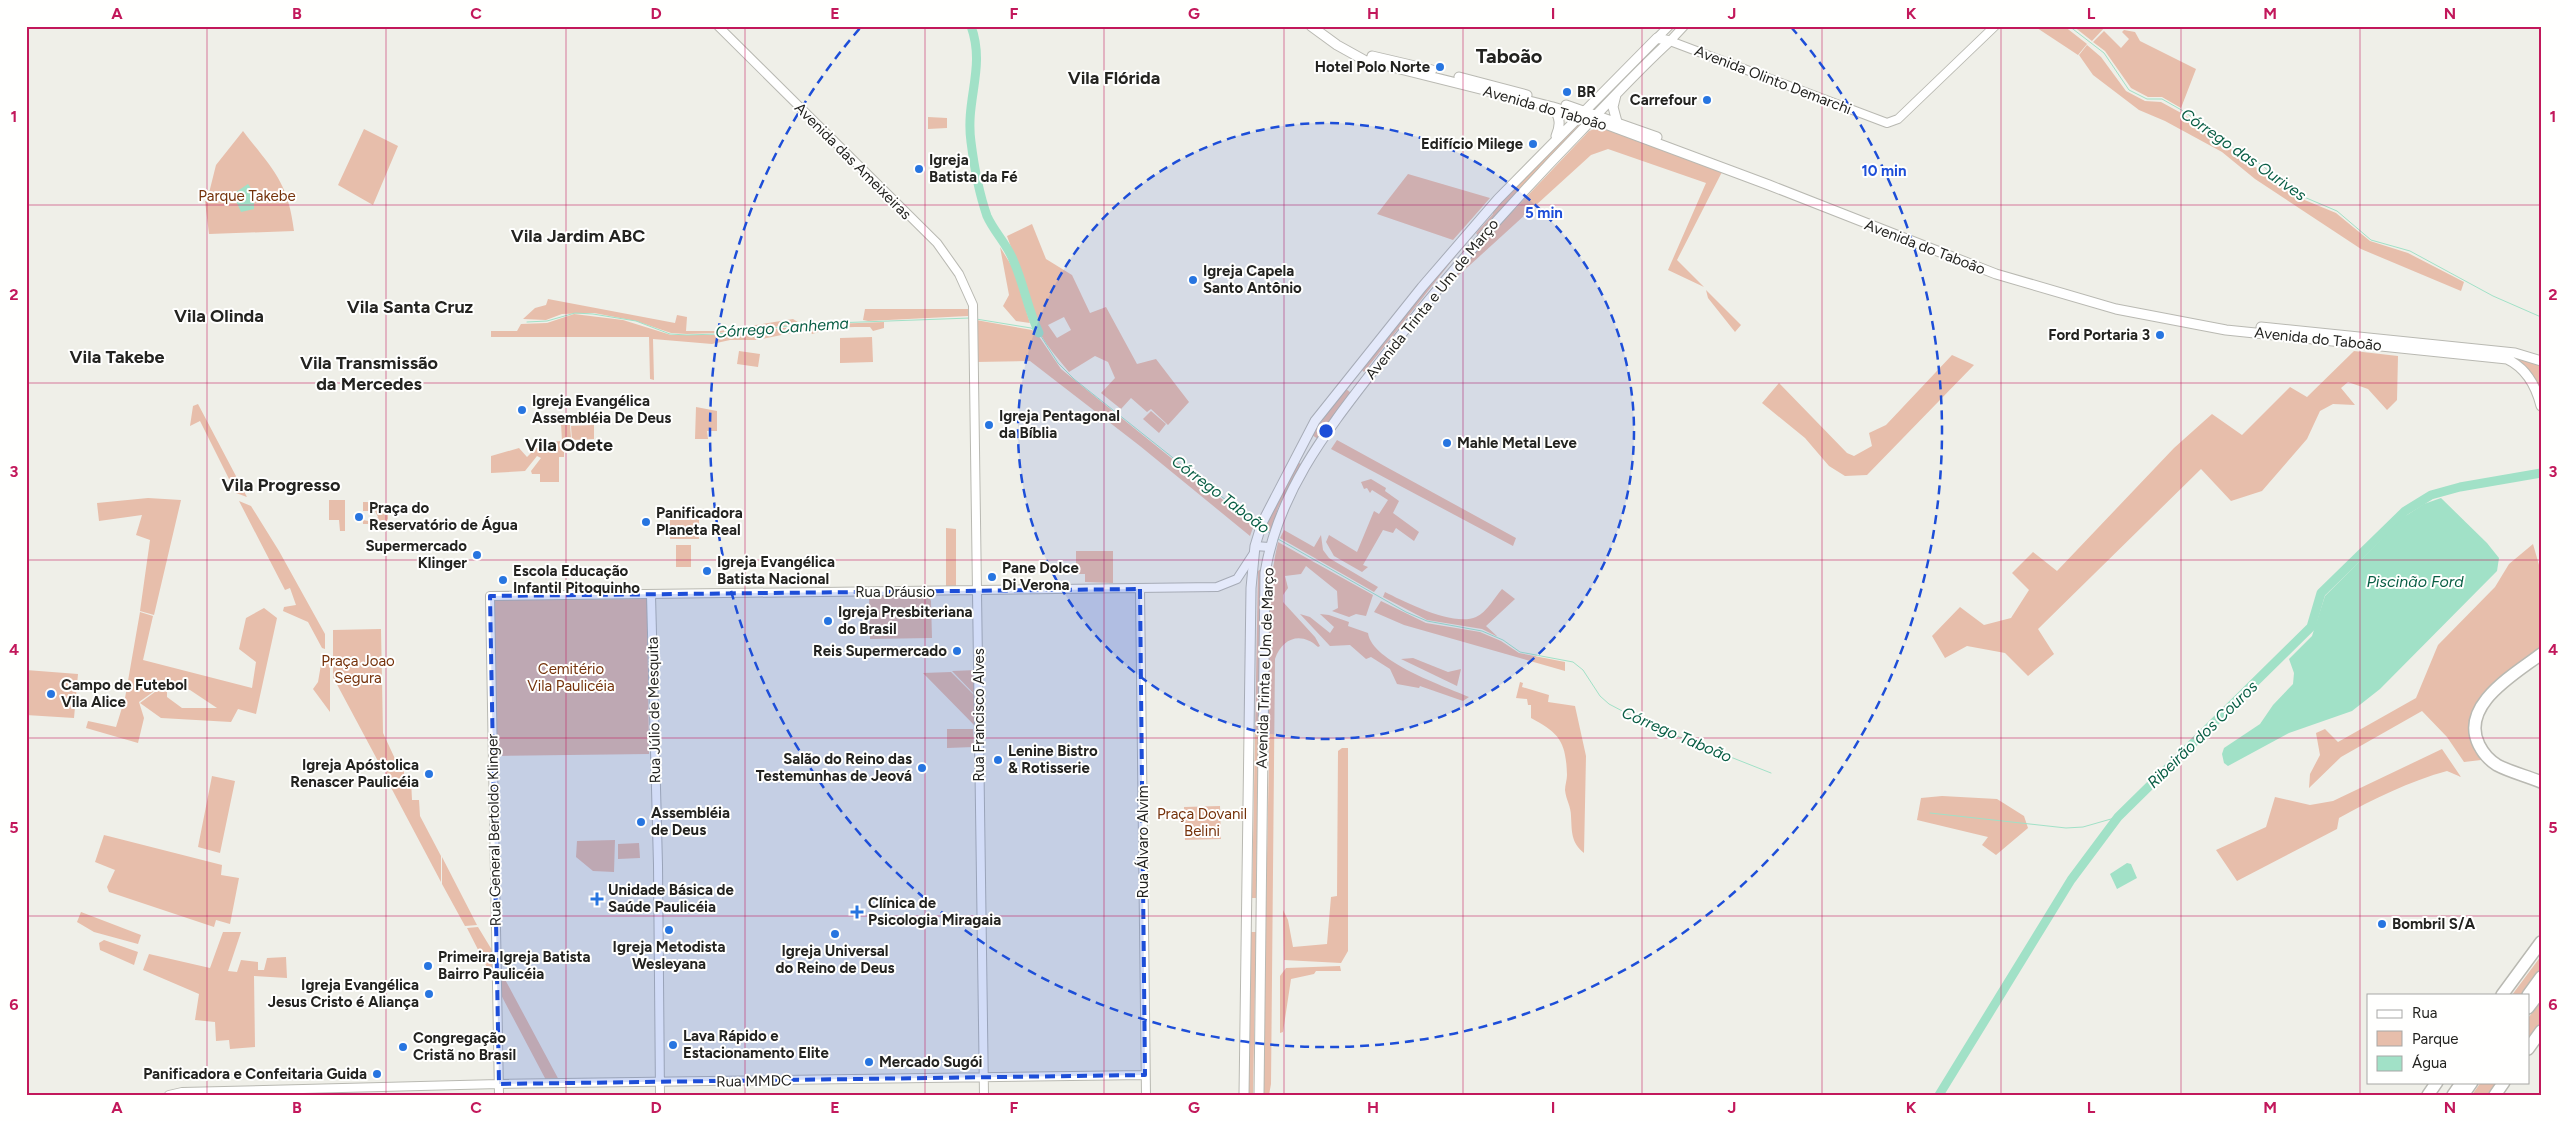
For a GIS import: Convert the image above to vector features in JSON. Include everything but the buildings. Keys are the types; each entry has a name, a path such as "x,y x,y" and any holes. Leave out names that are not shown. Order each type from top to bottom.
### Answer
{"highway":[{"path":"2541,654 2486,700 2478,712 2475,727 2477,741 2491,760 2498,765 2541,782"},
{"path":"2503,994 2541,942"},
{"path":"2529,994 2541,977"},
{"path":"2530,1005 2541,991"},
{"path":"2530,1046 2541,1031"},
{"path":"2428,1095 2436,1084"},
{"path":"2453,1095 2461,1084"},
{"path":"2463,1095 2471,1084"},
{"path":"2495,1095 2503,1084"}],"main road":[{"name":"Avenida do Taboão","path":"1311,26 1337,45 1364,60 1582,113"},
{"name":"Avenida do Taboão","path":"1320,26 1352,48 1376,58 1515,91 1594,117 1943,254 2035,286 2116,309 2218,329 2507,359 2524,369 2540,402"},
{"name":"Avenida Trinta e Um de Março","path":"1244,1095 1251,588 1258,533 1315,421 1457,245 1491,206 1657,38"},
{"name":"Avenida Olinto Demarchi","path":"1657,38 1670,41"},
{"name":"Avenida Trinta e Um de Março","path":"1259,1095 1265,573 1274,530 1316,447 1445,279 1480,238 1594,117 1670,41"},
{"path":"1617,93 1613,107 1617,122"},
{"path":"1553,107 1560,124 1553,142"},
{"name":"Avenida do Taboão","path":"1594,117 1617,122 1988,266 2120,306 2220,324 2515,352 2541,362"},
{"path":"1480,238 1474,231 1491,206"},
{"path":"1445,279 1461,254 1461,249 1457,245"}],"street":[{"name":"Avenida das Ameixeiras","path":"718,26 937,243 959,274 973,309"},
{"path":"1657,38 1669,26"},
{"path":"1670,41 1684,26"},
{"name":"Avenida Olinto Demarchi","path":"1670,41 1888,123 1898,119 1995,26"},
{"name":"Rua Francisco Alves","path":"973,309 975,344 984,1095"},
{"path":"1255,550 1270,543"},
{"name":"Rua Dráusio","path":"490,596 1140,589 1221,586 1241,575 1255,550"},
{"name":"Rua Álvaro Alvim","path":"1140,589 1146,1095"},
{"name":"Rua Júlio de Mesquita","path":"651,595 658,865 660,1095"},
{"name":"Rua General Bertoldo Klinger","path":"490,596 499,1095"},
{"name":"Rua MMDC","path":"170,1095 182,1092 499,1084 1146,1075"}],"highlighted area":[{"path":"1140,589 1145,1075 499,1084 490,596"}],"green space":[{"path":"2034,26 2064,26 2087,44 2078,55"},
{"path":"2073,26 2106,26 2092,41"},
{"path":"2124,30 2135,32 2140,41 2196,69 2181,108 2162,97 2148,97 2131,88 2105,51 2093,42 2104,31 2121,48 2129,39 2122,32"},
{"path":"2087,45 2101,57 2126,91 2145,101 2161,102 2183,114 2295,196 2336,213 2370,241 2408,253 2464,282 2461,291 2361,249 2255,179 2222,152 2165,121 2139,110 2093,75 2079,55"},
{"path":"928,117 947,118 947,128 928,129"},
{"path":"1578,124 1582,125 1478,236 1476,233 1493,214 1493,209"},
{"path":"1600,127 1722,172 1677,260 1704,287 1668,270 1706,183 1608,149 1591,155 1448,285 1476,250 1589,131"},
{"path":"364,129 398,146 373,205 338,185"},
{"name":"Parque Takebe","path":"243,131 270,166 283,187 288,200 294,231 209,234 205,201 207,201 216,165"},
{"path":"1408,174 1490,198 1453,240 1377,214"},
{"path":"1032,224 1046,259 1072,275 1090,313 1106,307 1137,364 1156,359 1189,402 1168,425 1151,409 1147,412 1131,398 1121,409 1101,393 1115,378 1108,362 1095,356 1069,372 1038,329 1034,312 1007,236","holes":["1064,317 1071,330 1057,338 1048,325"]},
{"path":"1000,247 1013,268 1030,323 1016,321 1003,306 1009,295"},
{"path":"1454,250 1458,253 1364,372 1361,369"},
{"path":"1706,290 1741,325 1735,332 1708,298"},
{"path":"548,299 675,323 677,315 687,317 686,331 720,331 793,319 801,324 718,333 687,334 671,333 636,321 594,313 562,314 546,320 523,319 535,308 546,305"},
{"path":"865,309 968,309 968,316 868,321 863,320"},
{"path":"574,314 623,320 671,335 719,335 802,326 806,330 757,340 730,340 712,344 653,339 654,380 650,379 649,337 491,337 491,331 517,331 521,324 547,323"},
{"path":"976,320 1032,330 1038,335 1061,369 1254,525 1250,536 1140,446 1030,361 975,362"},
{"path":"884,322 884,328 873,331 870,327 848,327 812,334 807,325"},
{"path":"872,337 873,362 840,363 840,338"},
{"path":"739,351 760,354 758,367 737,364"},
{"path":"2354,351 2398,356 2397,400 2387,410 2368,389 2348,382 2341,388 2355,405 2333,404 2320,411 2307,439 2262,491 2231,501 2201,469 2038,629 2054,654 2028,676 2005,653 1967,646 1945,658 1932,636 1960,607 1984,625 2011,618 2029,590 2012,573 2033,552 2057,571 2174,448 2212,414 2242,435 2290,387 2307,397"},
{"path":"2506,354 2541,364 2541,388 2538,391"},
{"path":"1952,355 1974,365 1867,475 1845,476 1829,466 1805,438 1762,403 1779,383 1847,453 1854,456 1872,446 1869,433 1886,425"},
{"path":"1345,388 1351,393 1318,439 1312,435"},
{"path":"198,404 247,497 236,493 200,421 190,426 193,406"},
{"path":"696,407 717,411 717,431 707,431 708,439 695,439"},
{"path":"1151,411 1166,424 1159,433 1143,419"},
{"path":"561,424 570,425 571,438 564,438 564,457 559,457 559,482 540,482 540,474 532,474 531,471 541,458 537,456 525,471 491,473 491,456 519,448 527,457 531,453 531,448 538,448 538,451 548,451 547,442 562,441"},
{"path":"594,425 594,439 572,440 571,426"},
{"path":"1337,440 1516,538 1513,546 1331,449"},
{"path":"1297,462 1301,464 1278,508 1271,532 1264,528"},
{"path":"1371,479 1386,488 1385,491 1399,501 1393,513 1419,532 1414,541 1396,528 1393,533 1383,530 1363,565 1368,567 1362,572 1334,556 1326,542 1329,535 1357,552 1374,511 1379,514 1388,500 1372,490 1370,493 1367,488 1364,489 1361,482"},
{"path":"148,498 181,500 154,615 140,611 150,540 136,535 142,515 99,521 97,503"},
{"path":"329,500 345,500 345,531 340,531 339,520 329,520"},
{"path":"239,501 251,506 279,551 325,634 325,649 322,648 308,622 283,611 284,607 296,605 290,588 285,590"},
{"path":"363,502 380,504 386,510 388,519 380,529 369,531 368,524 363,524 363,520 374,522 378,517 375,511 363,511"},
{"path":"670,516 699,516 699,539 670,539"},
{"path":"946,528 956,529 956,588 946,588"},
{"path":"1284,530 1314,547 1321,535 1323,550 1329,558 1378,587 1374,592 1280,538"},
{"path":"1278,542 1373,595 1366,616 1356,614 1349,617 1332,611 1338,608 1337,591 1306,566 1301,574 1285,576 1288,588 1283,595 1283,602 1315,637 1320,646 1318,647 1305,639 1293,639 1282,646 1275,659 1271,1084 1269,1095 1263,1095 1269,754 1268,621 1273,568"},
{"path":"2533,544 2541,572 2541,649 2479,700 2472,721 2471,734 2481,760 2464,762 2447,737 2422,711 2341,757 2309,788 2310,774 2320,755 2316,733 2325,729 2338,742 2416,698 2438,645 2495,587 2509,564"},
{"path":"676,545 691,545 691,567 676,567"},
{"path":"1076,551 1113,551 1113,583 1085,582 1085,574 1076,574"},
{"path":"1262,568 1256,898 1252,898 1258,571"},
{"path":"1502,589 1515,599 1486,626 1498,637 1482,629 1427,620 1383,597 1385,592 1430,612 1455,619 1467,619 1476,617 1484,612"},
{"path":"922,593 928,595 931,601 932,638 870,639 869,594"},
{"name":"Cemitério Vila Paulicéia","path":"647,599 649,754 496,756 494,600"},
{"path":"1381,601 1426,623 1480,632 1501,641 1519,653 1565,662 1565,671 1404,625 1374,612"},
{"path":"264,608 277,618 256,714 238,709 231,722 161,718 140,703 167,683 167,697 182,708 217,708 190,690 167,682 139,702 144,718 138,743 86,728 88,721 116,727 125,698 140,612 153,616 143,660 252,688 256,662 239,649 246,618"},
{"path":"1300,614 1310,617 1330,633 1334,627 1320,614 1349,622 1348,626 1368,633 1372,644 1395,663 1427,680 1469,697 1463,701 1420,686 1419,688 1397,684 1390,669 1371,657 1366,659 1350,645 1330,646"},
{"name":"Praça Joao Segura","path":"381,629 383,733 397,763 379,763 333,677 333,630"},
{"path":"1413,658 1448,672 1461,669 1457,686 1401,659"},
{"path":"322,659 330,661 330,712 313,689 318,682"},
{"name":"Campo de Futebol Vila Alice","path":"26,670 78,674 74,718 26,715"},
{"path":"977,670 977,697 952,671"},
{"path":"951,672 976,697 977,728 923,673"},
{"path":"1520,682 1523,683 1522,687 1549,695 1548,702 1575,706 1586,756 1584,853 1573,837 1571,812 1565,790 1567,775 1563,746 1548,728 1531,718 1531,705 1528,705 1527,699 1516,698"},
{"path":"947,729 973,729 974,747 947,748"},
{"path":"1342,748 1348,748 1348,951 1341,963 1284,960 1283,910 1288,920 1293,947 1327,944 1331,897 1337,896 1338,751"},
{"path":"2442,749 2461,777 2447,771 2392,791 2339,818 2337,829 2237,881 2216,850 2266,827 2275,797 2310,805 2333,801"},
{"path":"404,767 404,780 411,780 412,800 419,800 420,816 441,856 441,882 387,780 386,768"},
{"path":"212,776 235,781 220,853 198,847"},
{"path":"1942,796 1997,799 2024,816 2028,828 1996,855 1982,845 1988,837 1917,820 1921,798"},
{"name":"Praça Dovanil Belini","path":"1220,806 1221,839 1185,840 1184,807"},
{"path":"104,835 222,865 221,875 239,878 230,924 216,920 214,927 109,892 107,887 115,870 95,862"},
{"path":"615,840 614,872 593,871 576,857 577,841"},
{"path":"639,843 640,858 618,859 618,844"},
{"path":"442,857 477,925 465,926 442,884"},
{"path":"81,912 141,935 138,944 94,932 77,922"},
{"path":"478,927 495,955 495,983 467,928"},
{"path":"223,932 241,932 228,971 237,972 241,960 258,962 258,970 264,970 267,958 286,957 287,978 254,976 255,1047 230,1049 229,1040 216,1041 215,1022 195,1020 199,994 143,970 149,954 210,968"},
{"path":"1250,932 1256,932 1253,1095 1247,1095"},
{"path":"104,940 138,952 134,965 100,950 99,943"},
{"path":"2541,956 2541,970 2523,994 2513,994"},
{"path":"1340,966 1341,971 1316,971 1314,974 1291,979 1283,1032 1280,1033 1280,976 1286,968"},
{"path":"500,970 560,1082 547,1082 500,993"},
{"path":"2541,1002 2541,1028 2530,1041 2530,1016"},
{"path":"2480,1084 2497,1084 2489,1095 2472,1095"}],"water":[{"path":"248,184 254,193 254,209 241,212 233,194"},
{"name":"Piscinão Ford","path":"2441,498 2487,543 2499,558 2497,571 2380,689 2352,711 2289,733 2228,766 2224,763 2222,754 2224,748 2260,724 2273,705 2293,684 2294,673 2289,659 2312,636 2325,596 2404,517 2424,504"},
{"path":"2127,863 2131,864 2137,878 2117,889 2110,874"}],"waterway":[{"name":"Córrego Taboão","path":"971,26 975,41 976,70 970,126 972,151 979,189 987,216 1014,262 1039,333"},
{"name":"Córrego das Ourives","path":"2069,26 2104,53 2129,90 2147,99 2162,99 2185,112 2223,141 2259,163 2297,194 2337,211 2371,240 2410,251 2493,296 2541,317"},
{"name":"Córrego Canhema","path":"527,322 547,321 575,313 593,314 636,321 670,334 687,335 718,334 807,324 970,318"},
{"name":"Córrego Taboão","path":"976,319 1031,328 1039,333 1058,363 1074,379 1256,524"},
{"name":"Ribeirão dos Couros","path":"1939,1095 2071,880 2118,817 2311,627 2321,593 2405,511 2431,495 2460,487 2541,473"},
{"name":"Córrego Taboão","path":"1264,529 1271,534"},
{"name":"Córrego Taboão","path":"1278,539 1406,612 1427,621 1482,631 1503,640 1520,652 1573,662 1583,670 1600,696 1609,704 1647,724 1771,773"},
{"name":"Córrego Taboão","path":"1930,813 2066,828 2083,827 2118,817"}],"place":[{"name":"Hotel Polo Norte","path":"1440,67"},
{"name":"BR","path":"1567,92"},
{"name":"Carrefour","path":"1707,100"},
{"name":"Edifício Milege","path":"1533,144"},
{"name":"Igreja Batista da Fé","path":"919,169"},
{"name":"Igreja Capela Santo Antônio","path":"1193,280"},
{"name":"Ford Portaria 3","path":"2160,335"},
{"name":"Igreja Evangélica Assembléia De Deus","path":"522,410"},
{"name":"Igreja Pentagonal da Bíblia","path":"989,425"},
{"name":"Mahle Metal Leve","path":"1447,443"},
{"name":"Praça do Reservatório de Água","path":"359,517"},
{"name":"Panificadora Planeta Real","path":"646,522"},
{"name":"Supermercado Klinger","path":"477,555"},
{"name":"Igreja Evangélica Batista Nacional","path":"707,571"},
{"name":"Pane Dolce Di Verona","path":"992,577"},
{"name":"Escola Educação Infantil Pitoquinho","path":"503,580"},
{"name":"Igreja Presbiteriana do Brasil","path":"828,621"},
{"name":"Reis Supermercado","path":"957,651"},
{"name":"Campo de Futebol Vila Alice","path":"51,694"},
{"name":"Lenine Bistro & Rotisserie","path":"998,760"},
{"name":"Salão do Reino das Testemunhas de Jeová","path":"922,768"},
{"name":"Igreja Apóstolica Renascer Paulicéia","path":"429,774"},
{"name":"Assembléia de Deus","path":"641,822"},
{"name":"Unidade Básica de Saúde Paulicéia","path":"597,899"},
{"name":"Clínica de Psicologia Miragaia","path":"857,912"},
{"name":"Bombril S/A","path":"2382,924"},
{"name":"Igreja Metodista Wesleyana","path":"669,930"},
{"name":"Igreja Universal do Reino de Deus","path":"835,934"},
{"name":"Primeira Igreja Batista Bairro Paulicéia","path":"428,966"},
{"name":"Igreja Evangélica Jesus Cristo é Aliança","path":"429,994"},
{"name":"Lava Rápido e Estacionamento Elite","path":"673,1045"},
{"name":"Congregação Cristã no Brasil","path":"403,1047"},
{"name":"Mercado Sugói","path":"869,1062"},
{"name":"Panificadora e Confeitaria Guida","path":"377,1074"}],"district":[{"name":"Taboão","path":"1509,56"},
{"name":"Vila Flórida","path":"1114,78"},
{"name":"Vila Jardim ABC","path":"578,236"},
{"name":"Vila Santa Cruz","path":"410,307"},
{"name":"Vila Olinda","path":"219,316"},
{"name":"Vila Takebe","path":"117,357"},
{"name":"Vila Transmissão da Mercedes","path":"369,373"},
{"name":"Vila Odete","path":"569,445"},
{"name":"Vila Progresso","path":"281,485"}]}
